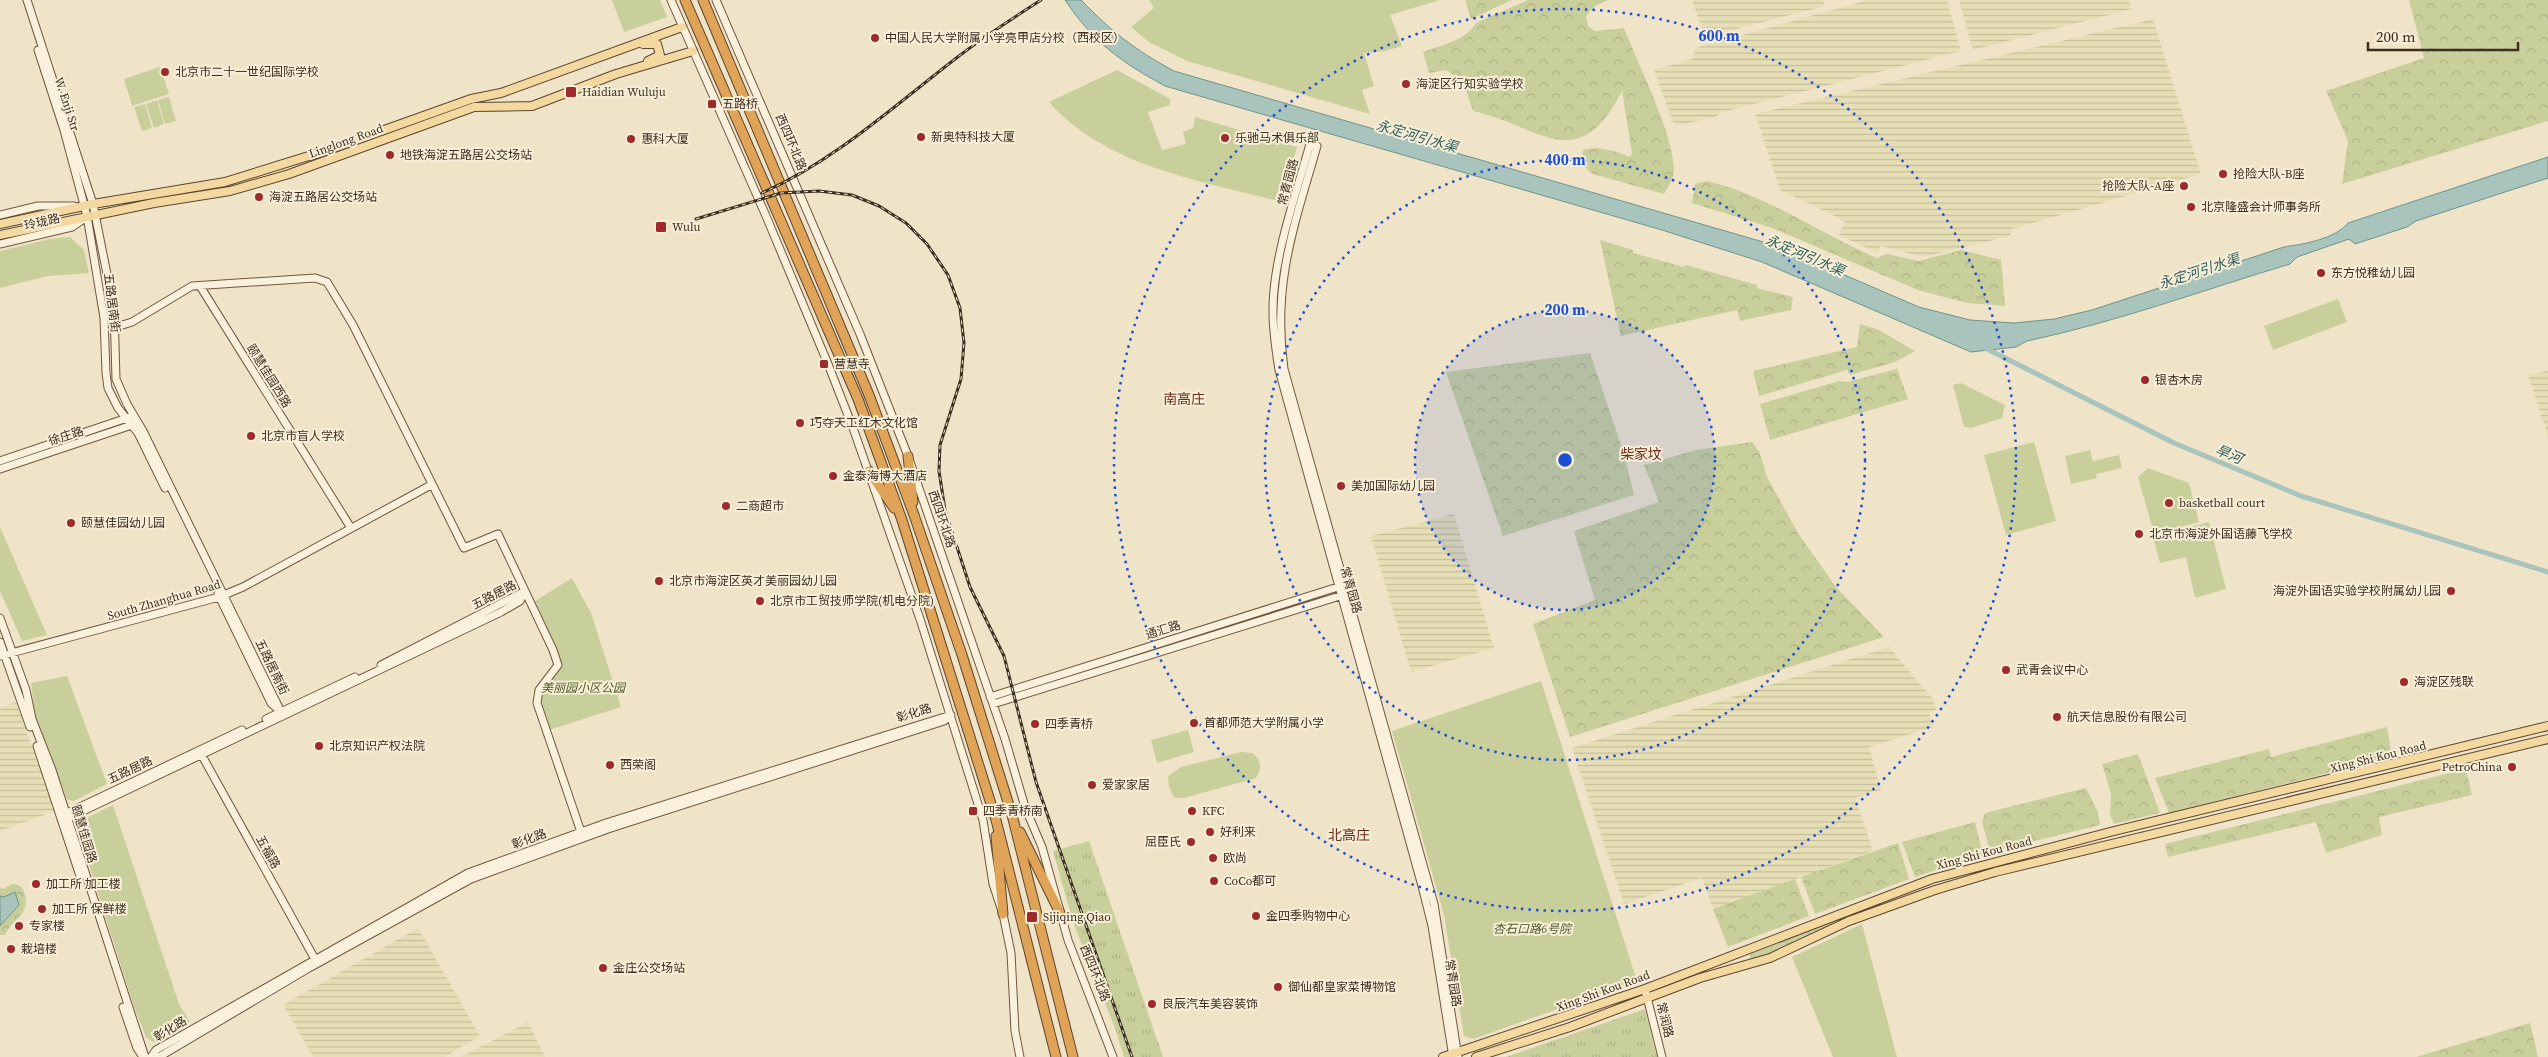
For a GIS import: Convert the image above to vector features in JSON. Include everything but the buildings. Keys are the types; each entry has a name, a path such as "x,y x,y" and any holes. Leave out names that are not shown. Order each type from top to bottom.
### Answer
{"highway":[{"path":"685,0 858,399 902,520 996,820 1056,1056"},
{"name":"西四环北路","path":"703,0 869,395 914,515 962,655 1012,815 1072,1054"},
{"path":"908,456 914,515"},
{"path":"869,471 902,520"},
{"path":"1012,815 1060,913"},
{"path":"996,820 996,851 1003,914"}],"main road":[{"name":"Linglong Road","path":"0,224 93,204 225,182 280,166 471,99 501,93 682,27"},
{"path":"616,74 660,55 657,44 629,46"},
{"name":"Linglong Road","path":"0,235 91,215 230,190 289,174 474,107 532,106 616,74 693,51"},
{"name":"Xing Shi Kou Road","path":"1476,1057 1570,1027 1646,992 1924,882 1989,863 2548,726"},
{"name":"Xing Shi Kou Road","path":"1443,1057 1455,1055 1646,992 1770,958 1849,922 1935,890 1995,872 2548,739"}],"street":[{"name":"W. Enji Str","path":"22,0 64,130 84,206 91,215"},
{"name":"W. Enji Str","path":"27,0 93,204 91,215"},
{"path":"671,0 821,346 869,471 951,715 980,808 993,884 1003,914 1011,953 1015,1031 1020,1057"},
{"name":"西四环北路","path":"716,0 860,334 908,456 991,701 1024,807 1042,847 1068,940 1113,1057"},
{"name":"常青园路","path":"1340,586 1291,396 1280,338 1282,278 1317,146 1310,144 1281,257 1273,311 1283,391 1340,586 1434,904 1455,1055"},
{"name":"玲珑路","path":"0,215 38,206 84,206"},
{"name":"玲珑路","path":"0,244 72,227 91,215"},
{"name":"五路居南街","path":"91,215 108,272 116,327 116,379 133,415 138,433 219,597 272,703 282,714"},
{"name":"五路居南街","path":"91,215 104,318 106,380 118,408 126,418 135,424 282,714"},
{"path":"116,327 132,322 192,286 315,278 327,282 335,292 377,371 431,485 464,548 498,534 525,591 558,665 539,690 537,703 581,832"},
{"name":"颐慧佳园西路","path":"200,286 351,528"},
{"name":"徐庄路","path":"0,461 133,415"},
{"name":"徐庄路","path":"0,469 135,424"},
{"name":"South Zhanghua Road","path":"2,655 219,597 243,587 431,485"},
{"name":"通汇路","path":"991,701 1340,586"},
{"name":"五路居路","path":"64,817 282,714 525,591"},
{"name":"通汇路","path":"991,701 1343,595"},
{"name":"颐慧佳园路","path":"0,618 26,690 32,719 137,1048 144,1057"},
{"name":"颐慧佳园路","path":"0,642 2,655 64,817"},
{"name":"彰化路","path":"159,1057 316,961 468,873 581,832 951,715"},
{"name":"彰化路","path":"151,1057 156,1050 471,878 608,829 944,721 951,715"},
{"name":"五福路","path":"200,753 316,961"},
{"name":"常润路","path":"1646,992 1662,1057"}],"shaded area":[{"path":"1692,0 1823,0 1825,6 1705,37"},
{"path":"1868,0 1947,0 1961,51 1719,113 1718,116 1680,125 1673,122 1654,70 1692,59 1696,48"},
{"path":"1959,0 2129,0 2132,9 1973,50"},
{"path":"2153,19 2201,174 2012,229 2010,236 1923,257 1881,246 1877,253 1839,235 1845,221 1780,190 1755,114"},
{"path":"2548,371 2548,436 2528,375"},
{"path":"1454,514 1494,648 1411,672 1371,536"},
{"path":"1889,647 1933,699 1936,710 1929,712 1933,727 1869,747 1881,790 1855,798 1873,851 1713,909 1702,878 1624,904 1572,748"},
{"path":"16,702 55,811 0,831 0,708"},
{"path":"418,928 480,1036 444,1057 313,1057 283,1005"},
{"path":"528,1022 545,1057 461,1057"}],"green space":[{"path":"612,0 660,0 667,17 624,32"},
{"path":"1149,0 1440,0 1390,15 1402,46 1385,51 1364,53 1374,86 1362,90 1370,114 1187,61 1149,42 1131,27 1154,8"},
{"path":"1465,0 1512,0 1471,19"},
{"path":"1528,0 1608,0 1595,6 1586,16 1588,26 1595,31 1624,28 1668,137 1674,169 1673,176 1664,194 1593,174 1584,164 1582,158 1583,150 1595,148 1607,149 1630,157 1632,153 1622,91 1606,117 1590,133 1573,140 1556,139 1473,111 1463,81 1446,70 1429,73 1423,52 1459,38 1466,34 1476,23"},
{"path":"2409,0 2548,0 2548,121 2342,184 2348,141 2326,91 2424,58"},
{"path":"160,67 169,94 132,106 124,79"},
{"name":"乐驰马术俱乐部","path":"1117,70 1170,99 1170,105 1148,112 1162,150 1186,144 1183,132 1193,128 1195,117 1297,147 1282,202 1188,178 1127,157 1098,142 1072,124 1049,102"},
{"path":"169,97 176,121 165,124 158,100"},
{"path":"157,100 164,124 154,128 146,104"},
{"path":"145,104 152,128 142,131 134,107"},
{"path":"1707,181 1729,187 1772,205 1877,258 1887,254 1919,261 1961,250 2001,260 2005,306 1967,303 1918,290 1772,228 1692,203 1695,184"},
{"path":"70,237 84,250 89,273 48,276 0,288 0,251 49,239"},
{"path":"1600,240 1633,250 1633,253 1684,267 1686,265 1757,285 1757,288 1793,297 1791,310 1740,321 1737,310 1621,336"},
{"path":"2338,299 2347,322 2273,350 2264,326"},
{"path":"1860,324 1877,329 1915,351 1895,362 1850,375 1847,370 1759,396 1753,371 1857,347"},
{"path":"1590,353 1624,454 1634,495 1503,536 1446,372"},
{"path":"1897,369 1908,399 1770,440 1760,404 1839,381 1847,382"},
{"path":"1961,383 2005,405 2002,418 1971,428 1964,427 1953,385"},
{"path":"1752,442 1759,451 1767,477 1798,533 1836,587 1884,637 1570,737 1533,624 1595,600 1574,531 1659,502 1644,465 1696,450"},
{"path":"2034,442 2056,521 2006,535 1984,455"},
{"path":"2090,450 2097,478 2071,484 2065,456"},
{"path":"2119,455 2122,468 2096,474 2093,461"},
{"name":"basketball court","path":"2148,468 2189,483 2199,522 2154,534 2138,477"},
{"path":"2209,522 2226,589 2195,598 2186,557 2160,563 2153,537"},
{"path":"0,527 47,635 22,641 0,591"},
{"name":"美丽园小区公园","path":"572,578 591,613 621,707 549,730 540,702 541,696 547,685 561,668 554,643 535,601"},
{"path":"67,676 107,784 74,801 67,799 40,732 31,683"},
{"name":"杏石口路6号院","path":"1541,681 1637,981 1473,1039 1464,1036 1444,915 1392,731"},
{"path":"2387,727 2392,757 2169,813 2155,778 2269,749 2271,757"},
{"path":"1188,730 1194,752 1157,763 1151,740"},
{"path":"1241,752 1253,753 1258,760 1260,768 1256,778 1184,798 1174,798 1169,787 1168,776 1181,767"},
{"path":"2138,754 2160,813 2114,824 2110,815 2111,793 2102,764"},
{"path":"2466,769 2472,795 2379,817 2382,835 2326,853 2316,822 2168,857 2165,844"},
{"path":"2086,788 2098,812 2100,825 1990,852 1982,822 1985,813"},
{"path":"113,805 179,1004 190,1022 154,1043 146,1037 134,1007 78,830 83,820"},
{"path":"1975,822 1983,855 1915,877 1902,842"},
{"path":"1089,841 1163,1057 1124,1057 1116,1031 1073,922 1053,851"},
{"path":"1898,843 1909,879 1815,914 1801,877"},
{"path":"1795,879 1809,916 1728,947 1713,909"},
{"path":"12,884 22,888 26,899 26,906 5,935 0,935 0,887 3,889"},
{"path":"1832,923 1834,926 1785,948 1752,959 1750,958 1750,954"},
{"path":"1862,924 1897,1057 1833,1057 1792,957"},
{"path":"1645,1009 1657,1057 1506,1057"},
{"path":"2530,1023 2538,1057 2416,1057"}],"water":[{"path":"1065,0 1081,0 1124,40 1174,71 1777,246 1919,307 1970,320 2014,323 2054,319 2092,310 2284,247 2319,240 2342,229 2348,223 2548,157 2548,178 2416,221 2407,227 2355,244 2349,239 2297,257 2290,264 2094,325 2027,341 2016,347 1971,352 1762,262 1662,230 1165,86 1109,50 1086,28"},
{"path":"15,892 19,905 0,926 0,896 4,897"}],"waterway":[{"name":"旱河","path":"1983,347 2174,443 2301,496 2548,572"}],"railway":[{"path":"762,193 789,180 840,148 969,49 1041,0"},
{"path":"696,219 781,193 819,191 852,195 879,206 906,223 927,244 948,275 960,308 964,343 961,379 940,445 939,471 945,510 970,587 1004,656 1036,782 1132,1057"}],"place":[{"name":"中国人民大学附属小学亮甲店分校（西校区）","path":"875,38"},
{"name":"北京市二十一世纪国际学校","path":"165,72"},
{"name":"海淀区行知实验学校","path":"1406,84"},
{"name":"Haidian Wuluju","path":"571,92"},
{"name":"五路桥","path":"712,104"},
{"name":"新奥特科技大厦","path":"921,137"},
{"name":"乐驰马术俱乐部","path":"1225,138"},
{"name":"惠科大厦","path":"631,139"},
{"name":"地铁海淀五路居公交场站","path":"390,155"},
{"name":"抢险大队-B座","path":"2223,174"},
{"name":"抢险大队-A座","path":"2184,186"},
{"name":"海淀五路居公交场站","path":"259,197"},
{"name":"北京隆盛会计师事务所","path":"2191,207"},
{"name":"Wulu","path":"661,227"},
{"name":"东方悦稚幼儿园","path":"2321,273"},
{"name":"营慧寺","path":"824,364"},
{"name":"银杏木房","path":"2145,380"},
{"name":"巧夺天工红木文化馆","path":"800,423"},
{"name":"北京市盲人学校","path":"251,436"},
{"name":"金泰海博大酒店","path":"833,476"},
{"name":"美加国际幼儿园","path":"1341,486"},
{"name":"basketball court","path":"2169,503"},
{"name":"二商超市","path":"726,506"},
{"name":"颐慧佳园幼儿园","path":"71,523"},
{"name":"北京市海淀外国语藤飞学校","path":"2139,534"},
{"name":"北京市海淀区英才美丽园幼儿园","path":"659,581"},
{"name":"海淀外国语实验学校附属幼儿园","path":"2451,591"},
{"name":"北京市工贸技师学院(机电分院)","path":"760,601"},
{"name":"武青会议中心","path":"2006,670"},
{"name":"海淀区残联","path":"2404,682"},
{"name":"航天信息股份有限公司","path":"2057,717"},
{"name":"首都师范大学附属小学","path":"1194,723"},
{"name":"四季青桥","path":"1035,724"},
{"name":"北京知识产权法院","path":"319,746"},
{"name":"西荣阁","path":"610,765"},
{"name":"PetroChina","path":"2512,767"},
{"name":"爱家家居","path":"1092,785"},
{"name":"四季青桥南","path":"973,811"},
{"name":"KFC","path":"1192,811"},
{"name":"好利来","path":"1210,832"},
{"name":"屈臣氏","path":"1191,842"},
{"name":"欧尚","path":"1213,858"},
{"name":"CoCo都可","path":"1214,881"},
{"name":"加工所 加工楼","path":"36,884"},
{"name":"加工所 保鲜楼","path":"42,909"},
{"name":"金四季购物中心","path":"1256,916"},
{"name":"Sijiqing Qiao","path":"1032,917"},
{"name":"专家楼","path":"19,926"},
{"name":"栽培楼","path":"11,949"},
{"name":"金庄公交场站","path":"603,968"},
{"name":"御仙都皇家菜博物馆","path":"1278,987"},
{"name":"良辰汽车美容装饰","path":"1152,1004"}],"district":[{"name":"南高庄","path":"1184,399"},
{"name":"柴家坟","path":"1641,454"},
{"name":"北高庄","path":"1349,835"}],"water label":[{"name":"永定河引水渠","path":"1417,136"},
{"name":"永定河引水渠","path":"1805,255"},
{"name":"永定河引水渠","path":"2199,271"}]}
